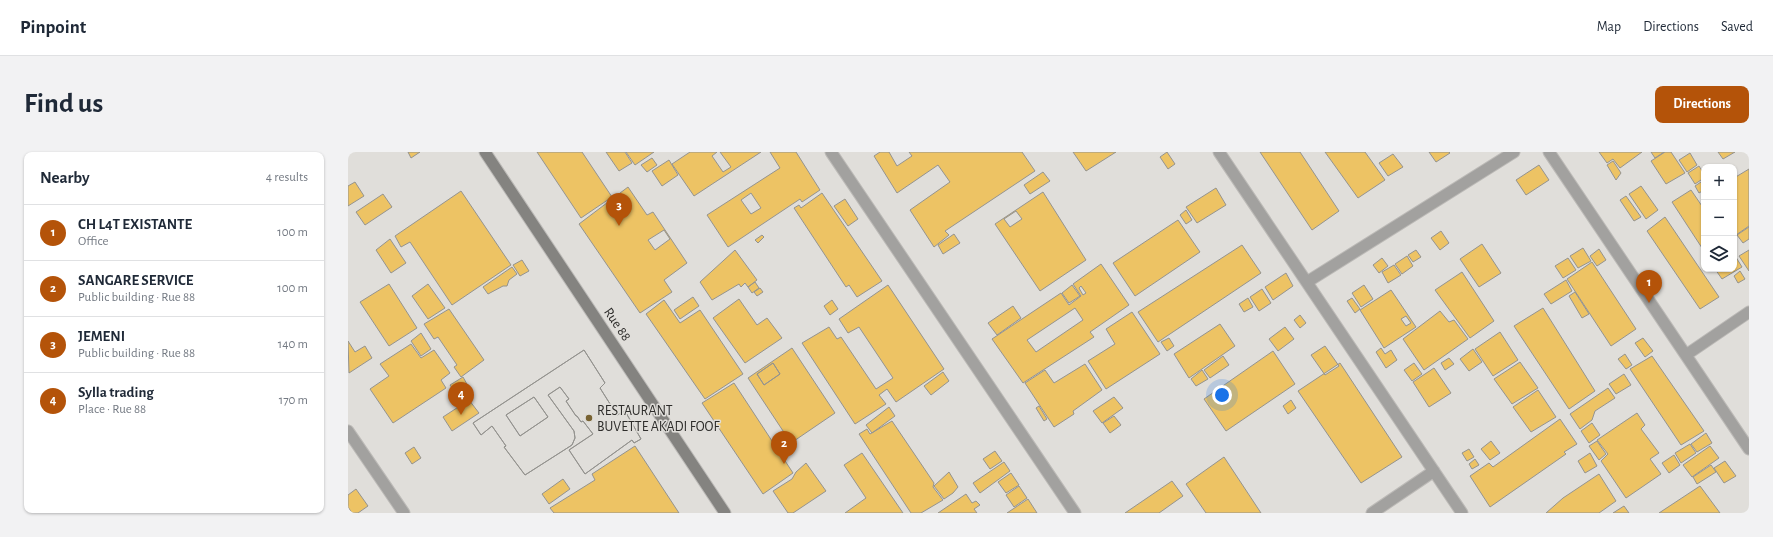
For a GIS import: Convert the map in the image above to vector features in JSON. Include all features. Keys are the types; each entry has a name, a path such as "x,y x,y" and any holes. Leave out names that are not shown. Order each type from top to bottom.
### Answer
{"main road":[{"name":"Rue 88","path":"485,152 726,513"}],"street":[{"path":"831,152 1075,513"},
{"path":"1219,152 1462,513"},
{"path":"1307,282 1514,152"},
{"path":"1549,152 1749,449"},
{"path":"1686,355 1749,312"},
{"path":"348,431 404,513"},
{"path":"1372,513 1434,471"}],"building":[{"path":"408,152 420,152 411,158"},
{"path":"537,152 582,152 612,197 581,218"},
{"path":"606,152 625,152 632,163 619,171"},
{"path":"626,152 654,152 635,165"},
{"path":"690,152 717,152 712,156 723,172 731,167 720,152 761,152 694,196 672,164"},
{"path":"770,152 796,152 820,190 802,202 800,199 728,247 707,215 780,168","holes":["751,193 761,208 751,214 741,200"]},
{"path":"880,152 889,152 897,166 912,156 909,152 1022,152 1035,171 945,231 949,235 934,247 910,210 950,182 938,165 897,193 874,156"},
{"path":"1073,152 1116,152 1086,171"},
{"path":"1167,152 1175,164 1168,169 1160,157"},
{"path":"1260,152 1300,152 1339,211 1312,230"},
{"path":"1325,152 1365,152 1385,180 1358,198"},
{"path":"1429,152 1449,152 1450,153 1436,162"},
{"path":"1599,152 1642,152 1620,168 1613,159 1607,163"},
{"path":"1651,152 1664,152 1655,158"},
{"path":"1665,152 1671,152 1685,173 1666,184 1651,161"},
{"path":"1718,152 1735,152 1723,159"},
{"path":"1690,153 1697,165 1687,172 1679,160"},
{"path":"1393,154 1403,167 1388,176 1379,163"},
{"path":"652,158 657,165 647,172 641,165"},
{"path":"669,160 678,175 662,186 652,171"},
{"path":"1613,161 1621,173 1616,180 1607,165"},
{"path":"1539,165 1549,180 1526,195 1516,180"},
{"path":"1699,166 1701,169 1701,180 1695,184 1688,173"},
{"path":"1749,169 1749,226 1737,234 1737,200 1737,176"},
{"path":"1043,172 1050,181 1030,194 1024,185"},
{"path":"355,182 364,196 348,206 348,186"},
{"path":"1701,182 1701,192 1699,193 1695,186"},
{"path":"1641,186 1658,210 1646,219 1629,194"},
{"path":"628,187 647,215 653,212 687,263 664,280 672,292 640,313 579,224","holes":["664,230 670,239 655,250 648,240"]},
{"path":"1216,188 1226,205 1197,223 1186,207"},
{"path":"1691,190 1701,205 1701,246 1672,202"},
{"path":"461,191 511,265 452,305 410,242 401,247 395,236"},
{"path":"1043,192 1086,260 1040,291 995,224","holes":["1016,211 1022,219 1010,227 1004,219"]},
{"path":"822,193 882,281 857,297 849,285 846,287 794,208 799,205 801,208"},
{"path":"383,194 392,207 365,225 356,212"},
{"path":"1626,196 1641,217 1634,221 1620,200"},
{"path":"845,199 858,219 848,226 834,206"},
{"path":"1186,210 1192,220 1186,224 1180,215"},
{"path":"1665,217 1719,297 1700,309 1647,231"},
{"path":"1178,220 1200,252 1135,296 1113,263"},
{"path":"1749,227 1749,239 1743,243 1737,235"},
{"path":"1441,231 1449,243 1440,250 1431,238"},
{"path":"954,234 960,243 943,254 938,245"},
{"path":"762,235 764,237 758,243 755,240"},
{"path":"390,239 406,263 391,273 376,250"},
{"path":"1482,244 1501,273 1479,287 1460,259"},
{"path":"1242,245 1261,273 1158,342 1138,312"},
{"path":"1583,248 1591,261 1578,268 1570,256"},
{"path":"1599,249 1606,260 1597,266 1590,256"},
{"path":"735,250 757,280 748,287 745,283 741,287 739,284 712,300 700,282"},
{"path":"1416,250 1421,257 1413,262 1408,255"},
{"path":"1749,250 1749,271 1739,256"},
{"path":"1407,256 1413,266 1402,274 1395,264"},
{"path":"1382,258 1388,266 1379,273 1373,265"},
{"path":"1568,258 1576,270 1563,278 1555,266"},
{"path":"1737,259 1742,267 1737,270"},
{"path":"522,260 529,271 520,276 513,265"},
{"path":"1592,262 1636,329 1611,346 1567,279"},
{"path":"1101,264 1129,305 1090,332 1094,337 1023,383 992,339 1061,293 1069,305 1081,296 1073,284","holes":["1081,286 1086,293 1083,295 1079,288","1075,308 1083,320 1036,352 1027,340"]},
{"path":"1394,265 1401,275 1388,283 1382,272"},
{"path":"512,267 517,274 509,280 507,286 503,286 488,294 483,287"},
{"path":"1740,271 1745,279 1738,283 1734,276"},
{"path":"1462,272 1494,321 1470,338 1435,290"},
{"path":"1717,272 1734,272 1722,279"},
{"path":"1286,273 1293,286 1273,300 1265,287"},
{"path":"1566,280 1572,291 1551,304 1544,294"},
{"path":"755,282 759,288 752,293 748,287"},
{"path":"389,284 417,328 389,346 360,302"},
{"path":"428,284 445,308 428,319 412,296"},
{"path":"888,285 944,369 896,402 887,389 879,395 886,404 855,424 802,343 829,327 837,339 841,337 876,389 893,378 859,327 848,333 839,319"},
{"path":"1072,285 1080,296 1069,303 1062,293"},
{"path":"1364,285 1373,299 1361,307 1352,293"},
{"path":"760,288 763,292 757,296 754,292"},
{"path":"1262,289 1271,303 1259,311 1250,297"},
{"path":"1391,290 1416,327 1384,348 1360,310","holes":["1406,316 1411,323 1406,326 1401,319"]},
{"path":"1575,292 1589,314 1582,318 1569,296"},
{"path":"693,297 699,306 680,319 674,310"},
{"path":"1248,298 1253,307 1244,312 1239,304"},
{"path":"1352,298 1360,309 1355,313 1347,301"},
{"path":"739,299 757,325 767,318 782,338 745,363 713,318"},
{"path":"664,300 680,323 700,310 743,374 705,399 646,314"},
{"path":"832,300 838,309 830,315 824,306"},
{"path":"1013,306 1021,318 997,335 988,323"},
{"path":"1543,308 1595,391 1569,409 1514,326"},
{"path":"449,309 484,360 461,377 454,367 457,365 438,337 434,339 424,324"},
{"path":"1440,311 1449,322 1454,320 1468,339 1424,370 1403,339"},
{"path":"1132,312 1160,354 1106,389 1088,361 1115,344 1106,329"},
{"path":"1300,315 1306,323 1300,328 1294,320"},
{"path":"1220,324 1235,346 1189,378 1174,354"},
{"path":"1285,327 1294,339 1278,351 1269,339"},
{"path":"1500,332 1518,360 1493,376 1475,349"},
{"path":"421,333 431,349 421,356 411,341"},
{"path":"1169,338 1174,346 1167,351 1161,342"},
{"path":"1643,338 1653,351 1645,357 1635,343"},
{"path":"348,341 355,352 365,346 372,358 349,373"},
{"path":"411,344 421,358 434,350 450,373 441,380 446,388 393,423 370,389 389,376 380,364"},
{"path":"1325,346 1339,366 1325,375 1311,355"},
{"path":"792,348 835,413 791,443 748,378","holes":["773,363 780,374 764,385 757,374"]},
{"path":"1381,348 1385,354 1391,350 1397,360 1386,368 1376,352"},
{"path":"1473,349 1482,362 1469,371 1460,359"},
{"path":"584,350 605,383 600,388 617,415 625,411 641,439 634,443 632,440 585,474 569,450 593,434 583,421 581,422 576,416 566,401 569,399 560,387 548,395 574,431 575,438 572,445 525,475 504,447 506,446 492,426 481,435 473,423","holes":["534,397 548,417 520,436 506,415"]},
{"path":"584,350 605,383 600,388 617,415 625,411 641,439 634,443 632,440 585,474 569,450 593,434 583,421 581,422 576,416 566,401 569,399 560,387 548,395 574,431 575,438 572,445 525,475 504,447 506,446 492,426 481,435 473,423"},
{"path":"1273,351 1295,384 1226,431 1204,399"},
{"path":"1625,354 1632,365 1626,369 1618,359"},
{"path":"1223,356 1229,365 1210,378 1204,370"},
{"path":"1652,356 1704,431 1681,445 1630,369"},
{"path":"1449,358 1454,364 1445,370 1441,363"},
{"path":"1520,362 1538,388 1512,404 1494,379"},
{"path":"773,363 780,374 764,385 757,374"},
{"path":"1340,363 1402,457 1361,483 1298,391"},
{"path":"1414,363 1422,374 1412,381 1404,370"},
{"path":"1085,364 1102,390 1073,411 1074,414 1054,427 1025,383 1045,370 1054,383"},
{"path":"1434,368 1451,393 1429,407 1413,382"},
{"path":"1202,370 1208,379 1196,386 1191,379"},
{"path":"943,372 949,381 931,395 924,386"},
{"path":"1624,374 1631,385 1616,394 1609,384"},
{"path":"463,377 468,386 456,394 450,385"},
{"path":"734,383 793,473 763,494 702,403"},
{"path":"1608,388 1615,398 1595,411 1592,420 1580,429 1570,414"},
{"path":"1538,390 1556,417 1531,432 1513,407"},
{"path":"534,397 548,417 520,436 506,415"},
{"path":"1114,397 1123,408 1102,423 1093,411"},
{"path":"469,400 479,413 452,431 443,417"},
{"path":"1291,400 1296,408 1288,414 1283,406"},
{"path":"1039,406 1047,419 1044,421 1036,408"},
{"path":"889,407 895,416 872,433 866,425"},
{"path":"1637,413 1645,425 1641,429 1659,453 1650,459 1661,474 1626,498 1601,461 1608,454 1597,440"},
{"path":"1114,416 1121,425 1110,433 1103,423"},
{"path":"1560,419 1577,444 1564,452 1566,454 1490,507 1470,476 1489,463 1493,467"},
{"path":"892,421 934,483 933,487 943,500 921,513 911,513 859,434 867,429 870,434"},
{"path":"1592,423 1600,435 1589,443 1581,431"},
{"path":"1706,433 1712,443 1697,452 1691,444"},
{"path":"1491,441 1500,453 1490,460 1481,449"},
{"path":"1597,441 1606,454 1599,460 1589,446"},
{"path":"1690,444 1696,453 1681,463 1675,453"},
{"path":"635,446 679,513 554,513 550,508 595,480 592,474"},
{"path":"1710,446 1719,458 1692,477 1683,465"},
{"path":"414,447 421,458 412,464 405,453"},
{"path":"1469,449 1474,457 1467,461 1462,453"},
{"path":"995,451 1002,461 990,469 983,459"},
{"path":"862,453 903,513 845,513 866,498 844,465"},
{"path":"1590,453 1597,466 1585,473 1578,461"},
{"path":"1674,455 1680,465 1669,473 1662,463"},
{"path":"1224,457 1261,513 1206,513 1186,484"},
{"path":"1475,459 1479,465 1472,469 1469,464"},
{"path":"1725,461 1736,476 1724,483 1714,468"},
{"path":"1004,462 1010,471 980,493 973,483"},
{"path":"806,463 826,491 793,513 788,513 773,491 792,479 796,472"},
{"path":"1711,465 1716,472 1697,484 1693,477"},
{"path":"949,472 958,487 953,493 944,499 934,486"},
{"path":"1011,473 1019,485 1006,493 998,482"},
{"path":"1599,474 1616,501 1599,513 1546,513 1563,498"},
{"path":"563,479 570,489 549,504 542,494"},
{"path":"1172,481 1183,496 1159,513 1125,513"},
{"path":"1019,486 1027,498 1014,507 1006,495"},
{"path":"1700,486 1720,513 1659,513"},
{"path":"356,489 368,506 358,513 352,513 348,507 348,495"},
{"path":"966,494 972,503 976,501 980,505 974,509 977,513 938,513"},
{"path":"1028,499 1037,513 1007,513"},
{"path":"1624,506 1629,513 1613,513"}],"place":[{"name":"JEMENI","path":"619,226"},
{"name":"CH L4T EXISTANTE","path":"1649,303"},
{"name":"Sylla trading","path":"461,415"},
{"name":"RESTAURANT BUVETTE AKADI FOOF","path":"589,418"},
{"name":"SANGARE SERVICE","path":"784,464"}]}
